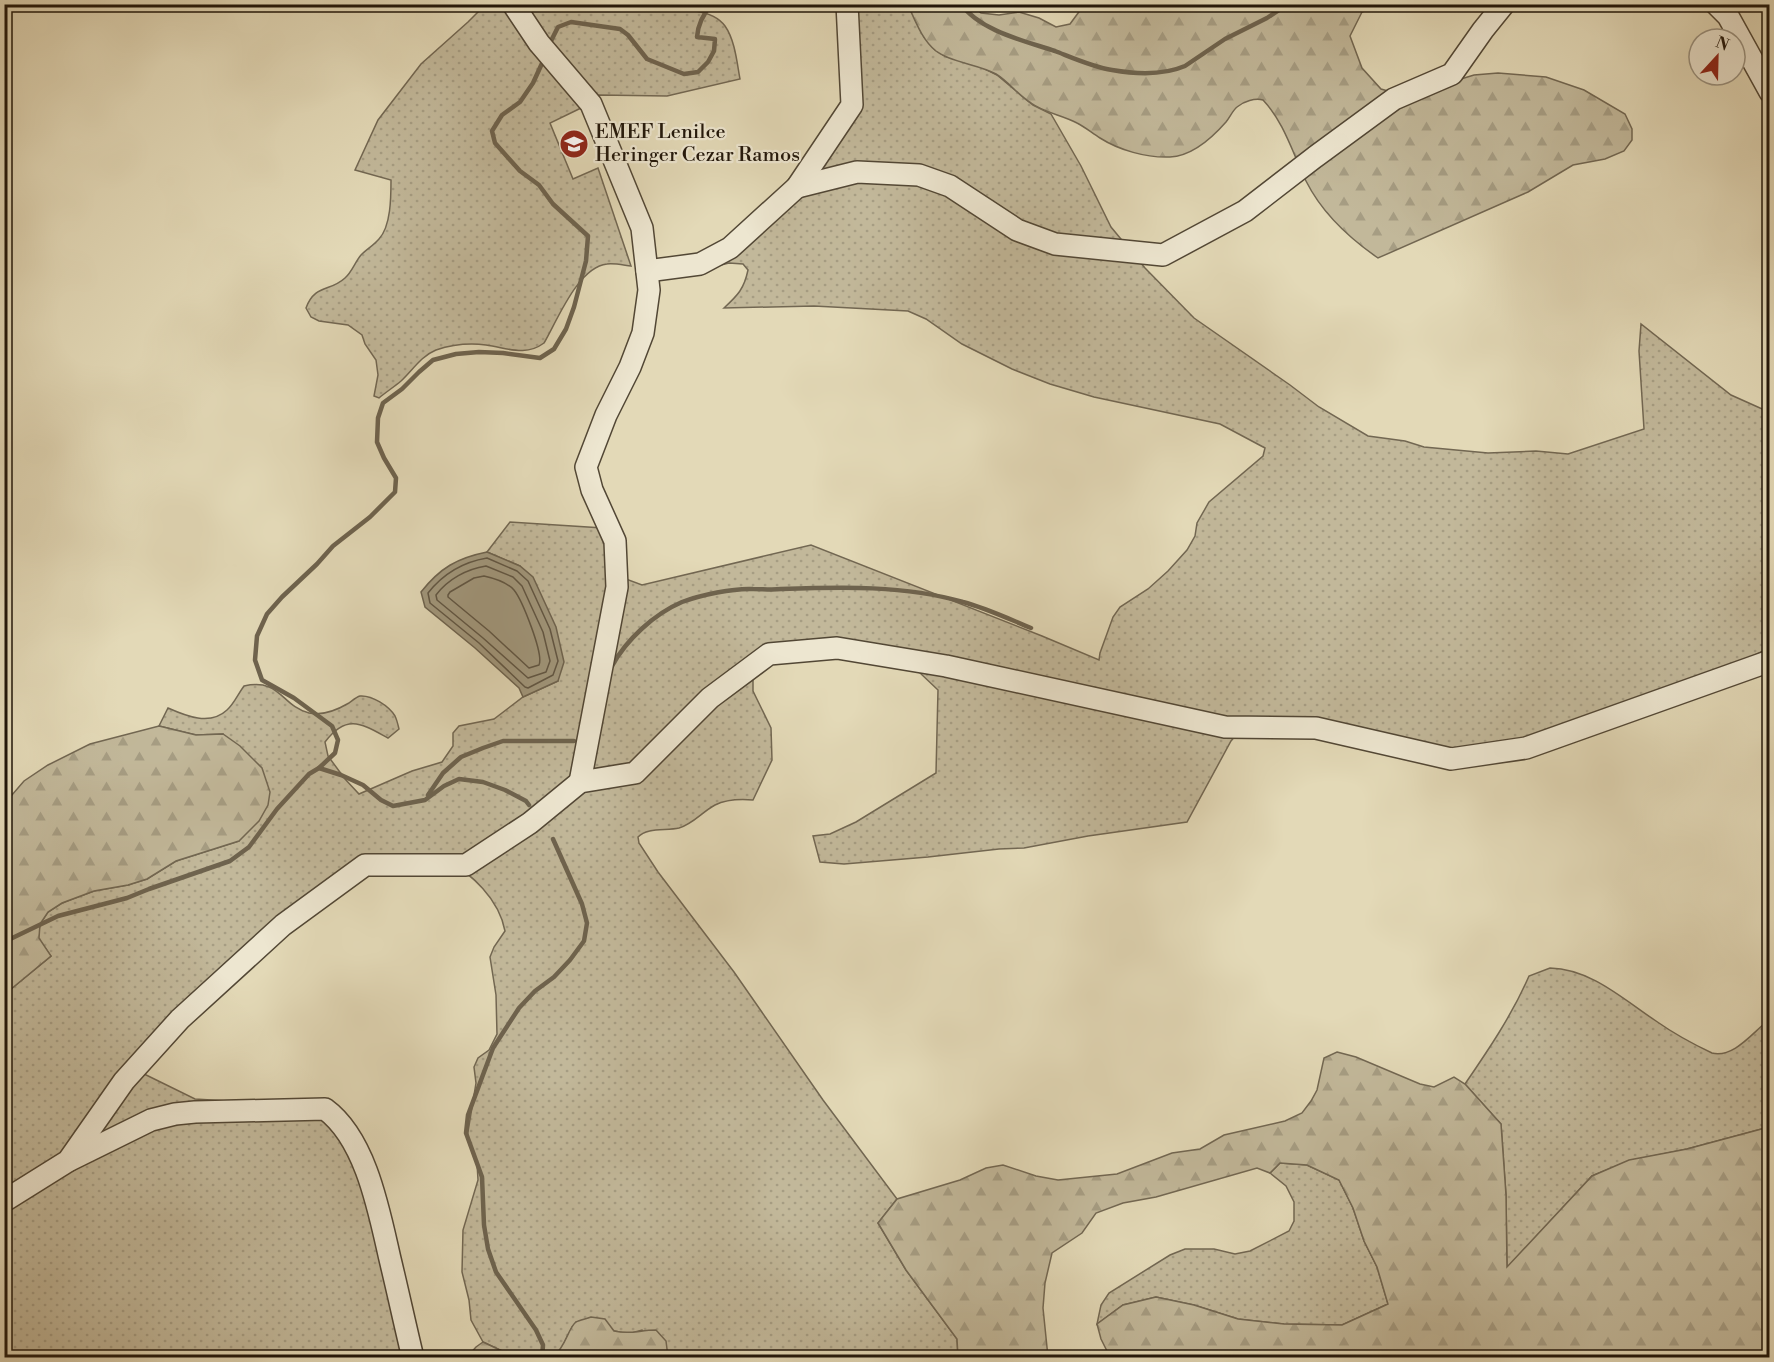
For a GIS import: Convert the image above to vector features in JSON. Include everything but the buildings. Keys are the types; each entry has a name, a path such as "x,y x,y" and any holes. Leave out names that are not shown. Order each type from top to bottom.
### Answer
{"street":[{"path":"513,4 539,43 591,104 642,228 650,290 643,333 630,367 606,415 586,467 592,490 615,541 616,587 580,782"},
{"path":"647,271 700,264 730,248 797,188 852,105 847,4"},
{"path":"797,188 857,172 919,175 950,186 1017,230 1054,244 1162,255 1245,212 1394,99 1452,74 1504,4"},
{"path":"1716,4 1728,16 1770,92"},
{"path":"68,1161 124,1081 180,1019 275,933 365,865 466,865 530,823 580,782 635,773 710,698 769,654 837,648 946,666 1225,727 1316,728 1451,759 1526,748 1770,661"},
{"path":"4,1201 68,1161 151,1120 195,1112 325,1109 338,1119 361,1158 374,1189 413,1358"}],"green space":[{"path":"615,4 630,10 689,10 718,19 725,26 731,38 740,79 667,96 599,95 581,108 550,123 573,179 598,168 631,266 607,264 596,267 578,285 544,343 537,347 523,351 467,344 436,350 426,356 401,381 379,398 374,396 378,375 376,360 362,335 348,325 319,321 311,317 306,308 314,295 347,276 361,255 379,239 386,227 390,211 391,180 355,170 378,120 421,64 485,5"},
{"path":"843,5 908,5 924,37 935,50 945,56 981,67 997,75 1033,105 1051,114 1081,166 1111,227 1145,268 1194,318 1319,407 1368,436 1405,441 1424,447 1488,453 1536,451 1568,454 1644,429 1639,351 1641,324 1731,395 1769,412 1769,648 1701,682 1466,756 1244,726 1231,741 1187,822 1024,848 844,864 820,862 813,836 830,834 856,822 936,773 938,690 919,672 880,652 800,649 753,673 753,691 771,728 772,760 753,800 719,803 684,826 642,834 638,837 639,843 658,872 734,972 823,1100 897,1199 878,1223 906,1270 957,1339 958,1357 668,1357 669,1355 642,1330 628,1334 576,1322 560,1352 553,1357 521,1357 483,1342 471,1320 462,1272 463,1230 478,1180 477,1163 467,1138 476,1083 474,1067 478,1058 489,1050 497,1034 496,995 490,957 505,931 497,908 483,888 444,858 336,881 138,1071 195,1099 275,1104 309,1103 362,1156 412,1357 5,1358 5,994 51,956 38,938 40,924 48,912 62,903 94,891 147,879 176,861 239,841 223,734 196,735 159,726 168,708 198,718 213,718 229,708 244,686 256,685 273,689 300,710 314,714 334,710 365,696 375,699 389,709 395,716 399,729 388,738 362,725 348,724 340,727 325,742 328,756 359,794 412,771 442,762 453,746 453,733 459,726 494,719 523,697 558,681 520,566 487,552 510,522 603,528 615,575 642,585 811,545 1099,660 1113,617 1120,607 1148,589 1168,571 1187,550 1195,536 1197,523 1209,502 1263,456 1265,448 1220,424 1094,397 1050,384 1012,369 962,344 926,319 908,311 814,306 724,308 740,291 748,270 743,264 721,265 809,165 841,114 850,62"},
{"path":"908,5 972,5 981,13 999,15 1019,12 1039,18 1056,27 1070,24 1084,5 1379,5 1362,12 1350,36 1362,68 1381,89 1402,95 1474,75 1498,73 1546,77 1584,90 1625,114 1632,129 1632,140 1624,151 1605,159 1573,165 1528,192 1378,258 1347,233 1320,204 1306,181 1277,118 1263,100 1253,100 1240,105 1226,122 1201,145 1178,156 1152,156 1124,150 1071,120 1036,106 996,74 936,51 923,36"},
{"path":"159,726 196,735 223,734 240,746 262,768 270,792 268,805 259,821 239,841 176,861 147,879 94,891 62,903 48,912 40,924 39,938 51,956 5,994 5,803 24,781 48,765 90,744"},
{"path":"1550,968 1593,979 1669,1030 1712,1053 1719,1054 1734,1049 1764,1024 1769,1023 1769,1127 1687,1149 1629,1161 1592,1176 1507,1268 1506,1195 1501,1124 1465,1084 1508,1018 1529,976"},
{"path":"1337,1052 1356,1057 1420,1084 1434,1087 1454,1077 1465,1084 1501,1124 1506,1195 1507,1267 1592,1176 1629,1160 1687,1149 1769,1127 1769,1357 1498,1358 1484,1355 1484,1358 1110,1357 1097,1324 1123,1305 1156,1297 1194,1305 1238,1319 1284,1324 1342,1325 1388,1304 1377,1267 1339,1180 1307,1165 1280,1163 1270,1173 1257,1168 1156,1197 1123,1203 1096,1213 1082,1233 1052,1253 1045,1283 1043,1308 1048,1357 958,1357 957,1339 906,1270 878,1223 897,1199 960,1180 986,1168 1003,1165 1036,1176 1058,1180 1117,1174 1172,1153 1200,1149 1224,1135 1285,1121 1302,1113 1317,1090 1324,1058"},
{"path":"1280,1163 1307,1165 1339,1180 1377,1267 1388,1304 1342,1325 1284,1324 1238,1319 1194,1305 1156,1297 1123,1305 1097,1324 1101,1305 1109,1293 1170,1255 1185,1249 1214,1249 1235,1254 1250,1251 1289,1231 1294,1221 1294,1202 1286,1186 1270,1173"},
{"path":"591,1317 605,1319 614,1331 656,1330 666,1341 668,1357 553,1357 561,1348 573,1325"},
{"path":"483,1342 502,1351 521,1357 467,1357"}],"water":[{"path":"487,552 520,566 533,577 556,627 564,662 558,681 523,697 519,688 425,607 421,592 435,576 450,565 467,557"}],"waterway":[{"path":"549,45 558,27 571,22 620,29 628,35 647,59 684,74 698,72 708,62 714,51 715,39 697,37 702,19 712,4"},
{"path":"961,4 979,21 1004,34 1098,67 1140,73 1168,71 1185,66 1225,39 1267,18 1288,4"},
{"path":"4,942 58,916 127,898 230,861 249,847 277,809 309,774 335,753 338,740 332,726 294,698 262,680 255,660 257,636 267,614 282,597 333,546 370,517 395,492 396,478 377,442 378,418 383,403 433,360 456,354 479,352 540,358 554,349 566,329 586,261 588,236 553,204 539,185 520,171 495,143 492,131 502,115 520,102 533,83 544,59"},
{"path":"612,666 633,637 661,613 690,599 717,592 745,589 850,588 896,590 941,596 972,604 1031,628"},
{"path":"428,795 443,773 461,757 483,748 503,741 574,741"},
{"path":"319,768 363,785 381,800 393,806 425,800 444,786 459,779 483,782 505,790 526,801 529,805"},
{"path":"542,1358 543,1345 536,1330 496,1272 488,1249 484,1225 482,1177 466,1133 468,1115 493,1048 519,1008 535,991 554,977 584,941 587,923 582,904 553,839"}],"place":[{"name":"EMEF Lenilce Heringer Cezar Ramos","path":"574,144"}]}
